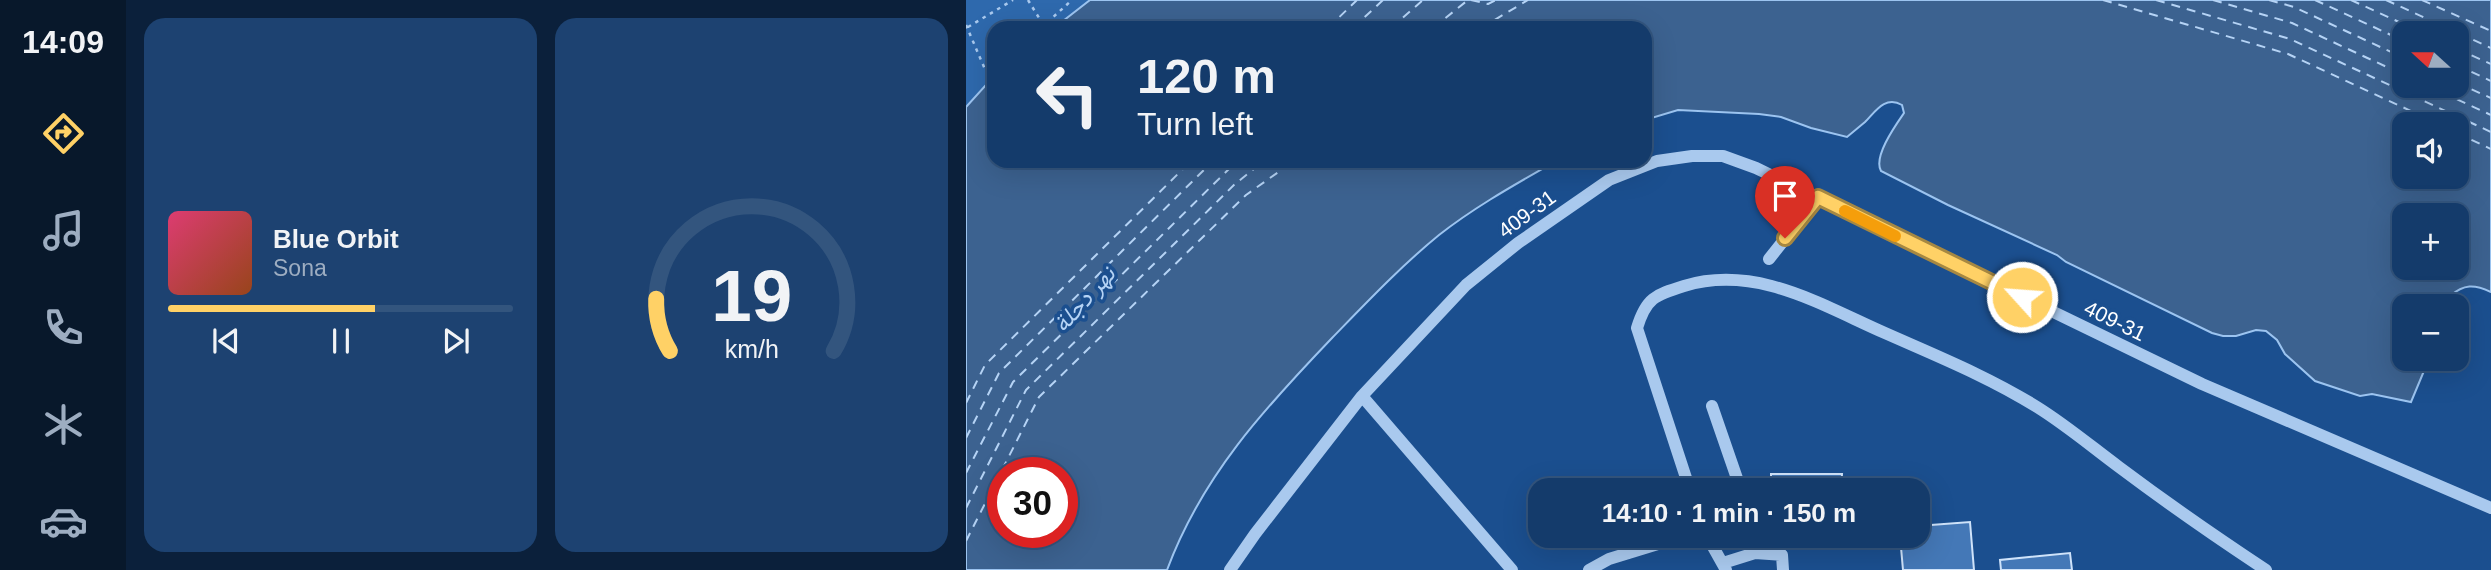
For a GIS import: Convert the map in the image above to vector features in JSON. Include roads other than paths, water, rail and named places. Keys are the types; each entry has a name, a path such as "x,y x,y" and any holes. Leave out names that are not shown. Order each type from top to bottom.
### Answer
{"street":[{"name":"409-31","path":"1652,163 1692,156 1723,156 1756,167 2191,379 2427,478 2491,508"},
{"name":"409-31","path":"1230,570 1362,396 1466,285 1527,236 1609,180 1634,168"},
{"path":"1769,259 1818,197"},
{"path":"1686,478 1637,328 1642,310 1656,295 1698,282 1720,278 1752,280 1815,300 1982,375 2039,408 2205,530 2266,570"},
{"path":"1362,396 1511,570"},
{"path":"1712,406 1737,478"},
{"path":"1589,570 1609,559 1645,548"},
{"path":"1714,548 1725,566 1755,553 1782,555"},
{"path":"1772,548 1782,555"},
{"path":"1782,555 1783,570"}],"water":[{"path":"1090,0 2491,0 2491,292 2469,286 2453,294 2392,294 2392,371 2424,371 2411,402 2372,394 2360,396 2315,381 2285,354 2277,340 2266,331 2256,330 2236,336 2212,333 1881,171 1879,165 1882,150 1904,113 1902,105 1896,102 1885,103 1847,137 1781,117 1678,110 1652,118 1652,21 1063,21"},
{"name":"نهر دجلة","path":"987,84 987,168 1544,168 1482,205 1439,235 1397,272 1282,391 1237,445 1217,474 1181,536 1167,570 966,570 966,107"}]}
